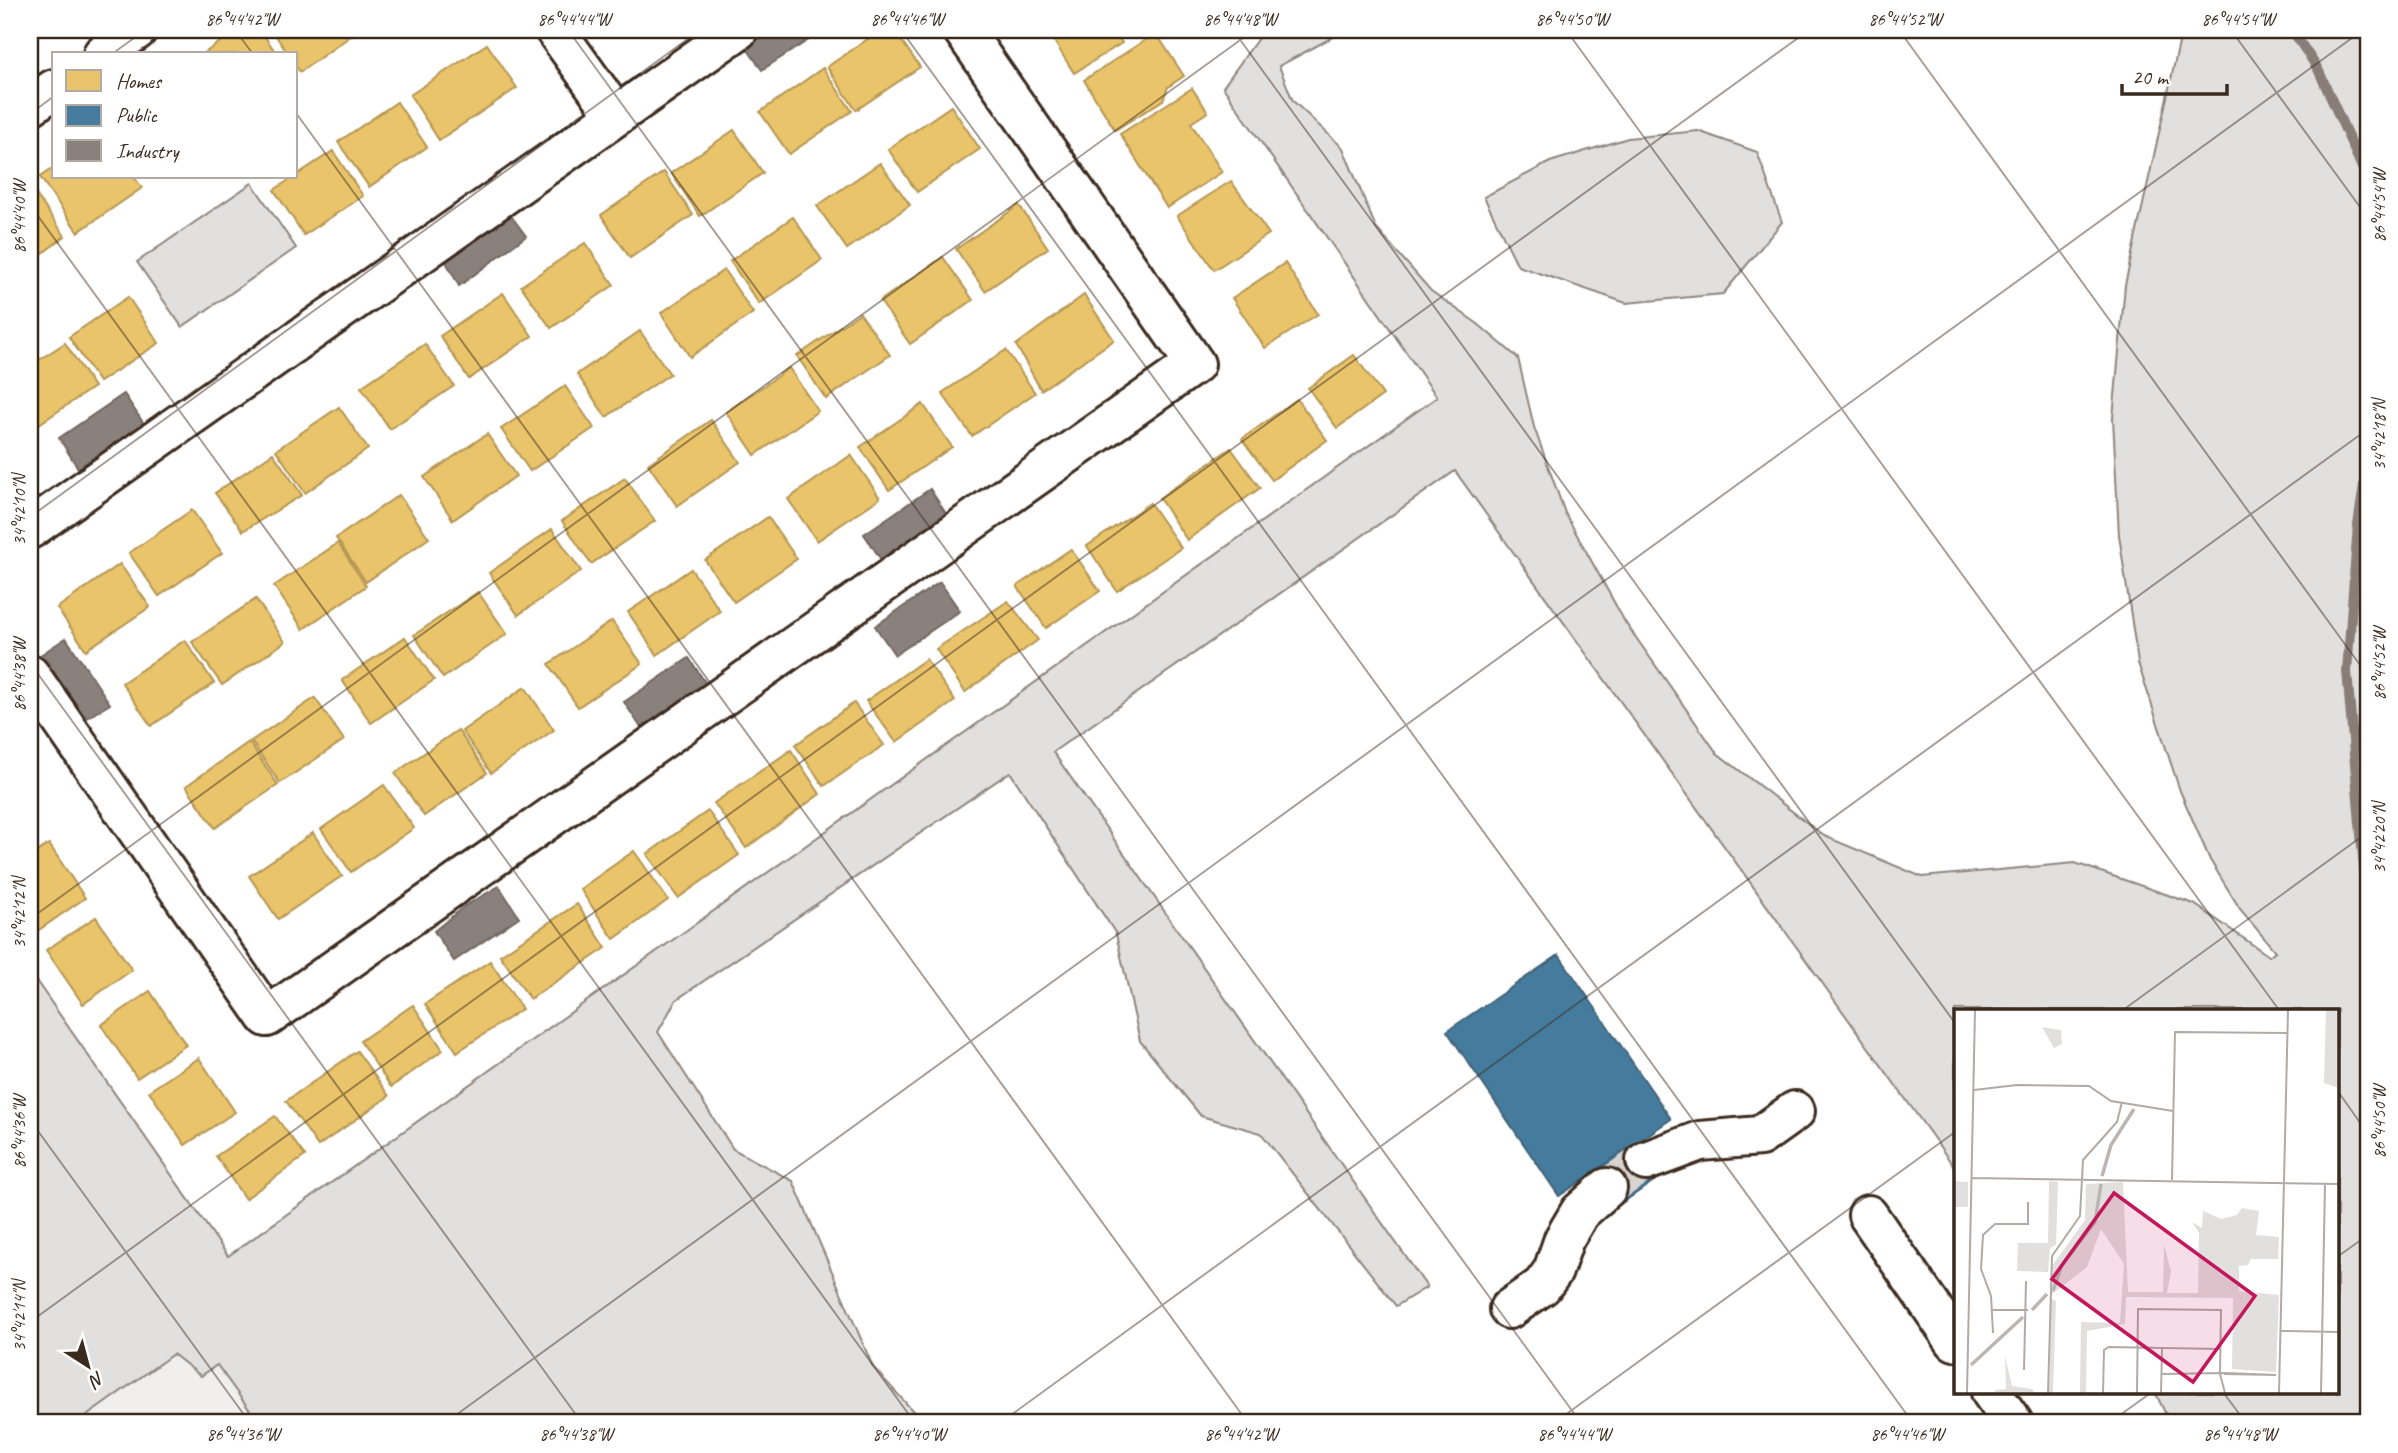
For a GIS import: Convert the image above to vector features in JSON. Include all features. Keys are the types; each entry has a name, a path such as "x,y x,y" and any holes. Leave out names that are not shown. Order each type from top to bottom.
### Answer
{"street":[{"path":"106,52 137,30"},
{"path":"555,30 616,115"},
{"path":"30,528 738,30"},
{"path":"30,675 267,1017 1195,363 963,30"},
{"path":"30,106 52,90"},
{"path":"1646,1161 1700,1141 1760,1136 1795,1111"},
{"path":"1509,1309 1542,1286 1553,1271 1564,1239 1580,1212 1607,1188"},
{"path":"1868,1215 1954,1340"},
{"path":"1992,1394 2012,1423"}],"shaded area":[{"path":"1264,30 1346,30 1279,66 1293,101 1343,148 1376,228 1431,291 1478,324 1518,358 1534,427 1565,513 1625,622 1717,753 1824,836 1922,877 2075,863 2194,904 2269,956 2275,951 2240,909 2210,860 2180,791 2138,663 2119,535 2113,418 2125,285 2182,30 2368,30 2368,1423 2170,1423 2156,1394 2338,1394 2338,1009 1954,1009 1954,1167 1455,471 1053,752 1427,1287 1396,1306 1261,1133 1201,1116 1140,1041 1116,934 1010,772 676,1000 658,1032 733,1149 793,1181 873,1367 924,1423 259,1423 217,1365 201,1376 173,1354 77,1423 30,1423 30,972 228,1256 1437,397 1223,87"},
{"path":"1698,131 1757,152 1782,222 1723,294 1626,303 1518,266 1484,197 1550,162 1628,138"},
{"path":"252,183 296,248 182,327 137,262"},
{"path":"173,1354 216,1364 259,1423 77,1423"}],"building: Homes":[{"path":"237,30 260,30 276,52 206,52"},
{"path":"272,30 359,30 300,72 298,52 287,52"},
{"path":"881,30 894,30 920,67 856,110 827,67"},
{"path":"1047,30 1115,30 1122,43 1074,73"},
{"path":"1156,33 1184,76 1168,87 1163,100 1115,130 1084,80"},
{"path":"487,44 517,88 439,140 410,95"},
{"path":"823,68 852,111 789,154 760,112"},
{"path":"1192,88 1208,112 1191,123 1222,172 1167,208 1120,134"},
{"path":"397,102 427,147 369,187 338,142"},
{"path":"951,106 980,149 917,192 888,149"},
{"path":"734,130 763,173 700,216 671,173"},
{"path":"333,151 363,196 304,235 274,190 292,178 298,178 298,174"},
{"path":"880,163 910,205 847,249 817,206"},
{"path":"52,168 52,178 135,178 142,188 78,232 40,177"},
{"path":"664,172 693,215 630,258 601,215"},
{"path":"1231,181 1269,234 1214,270 1177,216"},
{"path":"30,186 65,236 30,263"},
{"path":"1019,205 1048,248 985,291 956,249"},
{"path":"793,217 822,260 759,304 730,261"},
{"path":"585,243 614,285 551,328 521,286"},
{"path":"943,257 973,300 910,344 880,301"},
{"path":"1285,263 1318,314 1265,348 1232,298"},
{"path":"724,270 753,313 690,357 661,313"},
{"path":"503,293 532,336 469,379 440,336"},
{"path":"1084,295 1114,340 1041,390 1016,345"},
{"path":"128,297 159,343 99,382 69,337"},
{"path":"860,313 890,355 826,399 797,356"},
{"path":"640,331 670,374 606,417 577,374"},
{"path":"65,343 94,387 30,430 30,366"},
{"path":"425,344 454,386 390,429 361,387"},
{"path":"1006,350 1035,393 972,436 942,393"},
{"path":"1354,355 1383,395 1337,428 1308,388"},
{"path":"789,368 818,411 755,455 726,412"},
{"path":"565,386 594,428 530,471 501,429"},
{"path":"1297,399 1327,440 1272,480 1242,439"},
{"path":"923,404 952,447 889,490 860,447"},
{"path":"339,407 368,449 305,493 276,450"},
{"path":"711,420 740,462 677,506 648,464"},
{"path":"487,434 516,476 453,520 424,477"},
{"path":"1231,448 1260,488 1187,540 1159,498"},
{"path":"273,453 302,495 243,531 215,493"},
{"path":"851,455 880,498 817,541 788,499"},
{"path":"625,478 655,521 591,564 562,521"},
{"path":"399,495 429,538 366,582 336,538"},
{"path":"1150,503 1181,548 1117,591 1087,546"},
{"path":"192,510 222,553 159,596 129,553"},
{"path":"768,517 797,559 734,602 705,560"},
{"path":"552,529 581,571 518,615 489,573"},
{"path":"338,543 366,586 303,629 274,586"},
{"path":"1071,549 1100,591 1046,628 1017,586"},
{"path":"120,564 150,607 86,650 57,608"},
{"path":"691,569 720,611 657,655 628,612"},
{"path":"478,592 507,634 443,678 414,635"},
{"path":"256,599 285,642 222,685 192,642"},
{"path":"1008,601 1038,640 965,692 936,649"},
{"path":"612,621 642,664 578,707 549,664"},
{"path":"405,637 434,680 371,723 342,680"},
{"path":"185,640 214,683 151,726 122,683"},
{"path":"926,659 955,701 896,742 866,701"},
{"path":"525,687 554,730 491,773 462,731"},
{"path":"315,698 344,740 280,783 251,741"},
{"path":"854,703 884,745 824,786 795,745"},
{"path":"458,730 487,773 424,816 395,773"},
{"path":"249,742 278,785 215,828 186,786"},
{"path":"791,750 820,794 746,848 714,803"},
{"path":"384,785 414,828 351,872 321,829"},
{"path":"708,811 739,855 678,898 647,854"},
{"path":"313,833 342,876 278,919 249,876"},
{"path":"49,844 85,898 36,932 30,923 30,857"},
{"path":"634,851 668,900 614,939 580,889"},
{"path":"577,904 606,948 530,999 500,955"},
{"path":"96,917 132,970 83,1004 46,950"},
{"path":"490,961 522,1009 457,1052 425,1004"},
{"path":"150,991 186,1045 137,1078 101,1025"},
{"path":"413,1005 443,1050 391,1087 360,1041"},
{"path":"357,1051 389,1096 318,1146 286,1101"},
{"path":"199,1058 235,1112 185,1145 149,1091"},
{"path":"275,1116 305,1156 245,1199 216,1156"}],"building: Public":[{"path":"1559,955 1671,1119 1559,1196 1447,1031"},
{"path":"1634,1144 1658,1178 1619,1205 1595,1171"}],"building: Industry":[{"path":"772,30 824,30 762,70 746,47"},
{"path":"509,213 526,236 459,286 443,256"},
{"path":"124,394 144,424 78,468 59,438"},
{"path":"930,489 950,520 884,564 864,534"},
{"path":"940,582 960,611 895,655 875,626"},
{"path":"66,638 110,704 79,723 36,658"},
{"path":"689,658 709,688 644,732 624,702"},
{"path":"499,886 519,917 454,961 434,931 465,906"}],"waterway":[{"path":"2292,30 2318,69 2368,181"},
{"path":"2368,458 2358,525 2347,671 2368,916"}],"tunnel":[{"path":"1607,1188 1646,1161"}]}
